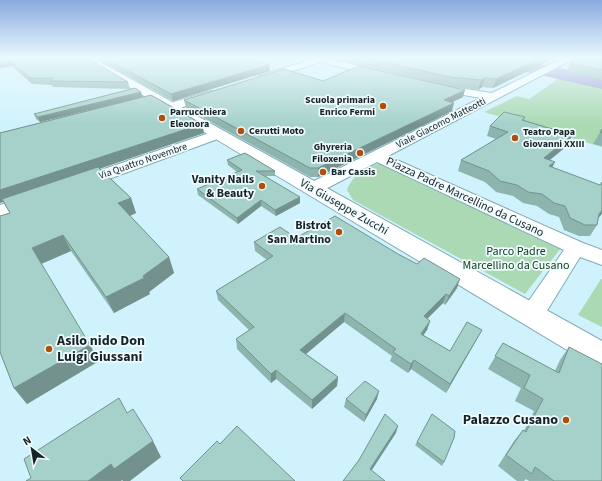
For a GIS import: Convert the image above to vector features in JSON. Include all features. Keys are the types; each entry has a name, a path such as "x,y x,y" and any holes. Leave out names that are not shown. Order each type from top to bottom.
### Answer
{"street":[{"name":"Via Giuseppe Zucchi","path":"125,80 602,356"},
{"name":"Viale Giacomo Matteotti","path":"312,189 526,80"},
{"path":"425,85 448,90 483,94 493,97"},
{"path":"171,107 223,91"},
{"path":"141,102 156,98"},
{"name":"Via Quattro Novembre","path":"66,188 218,134"},
{"name":"Piazza Padre Marcellino da Cusano","path":"376,156 576,248 602,258"},
{"path":"0,211 44,196"},
{"path":"530,315 576,248"}],"green space":[{"path":"556,80 581,80 602,85 602,147 484,112 517,96 529,99"},
{"name":"Parco Padre Marcellino da Cusano","path":"385,163 404,171 406,177 561,248 525,294 353,200 347,190 353,179 362,171 373,165"},
{"path":"602,279 602,327 578,315"}],"building":[{"path":"125,80 128,82 50,81"},
{"path":"146,80 217,80 171,94"},
{"path":"247,80 423,80 465,90 444,100 454,103 318,168 310,168 184,100"},
{"path":"135,88 141,92 38,117 34,114"},
{"path":"151,95 202,124 0,190 0,133"},
{"path":"504,112 525,117 522,120 572,135 544,158 555,162 549,166 600,185 602,182 602,210 599,214 597,225 585,225 570,218 565,206 554,203 542,194 528,192 517,185 500,181 489,171 461,160 508,132 490,126"},
{"path":"245,153 275,171 256,171 300,197 275,210 261,200 237,218 197,189 242,170 227,160"},
{"path":"98,167 131,198 118,203 169,257 143,276 144,278 106,297 63,235 32,248 90,345 14,388 0,352 0,216 10,213 2,199"},
{"path":"335,216 417,264 424,258 460,279 449,296 446,294 424,316 430,321 421,334 450,351 467,322 482,330 450,384 414,360 411,364 393,352 396,349 345,313 300,350 338,377 312,400 276,370 271,374 236,339 254,327 216,291 273,256 254,242 280,227 296,238"},
{"path":"503,343 559,373 569,347 602,364 602,481 554,481 535,467 532,474 506,455 523,430 526,432 543,399 524,388 530,375 495,356"},
{"path":"365,381 379,391 366,415 346,399"},
{"path":"119,398 127,413 133,409 153,441 114,469 111,464 88,481 26,481 31,478 24,459"},
{"path":"385,414 398,426 370,469 385,481 343,481 359,460"},
{"path":"432,414 455,431 454,438 444,462 417,442"},
{"path":"237,426 295,481 183,481 180,478 217,441 220,444"}],"waterway":[{"path":"590,80 602,83"}],"place":[{"name":"Scuola primaria Enrico Fermi","path":"383,106"},
{"name":"Parrucchiera Eleonora","path":"162,118"},
{"name":"Cerutti Moto","path":"241,131"},
{"name":"Teatro Papa Giovanni XXIII","path":"515,138"},
{"name":"Ghyreria Filoxenia","path":"360,153"},
{"name":"Bar Cassis","path":"323,172"},
{"name":"Vanity Nails & Beauty","path":"262,186"},
{"name":"Bistrot San Martino","path":"339,232"},
{"name":"Asilo nido Don Luigi Giussani","path":"49,349"},
{"name":"Palazzo Cusano","path":"566,420"}]}
